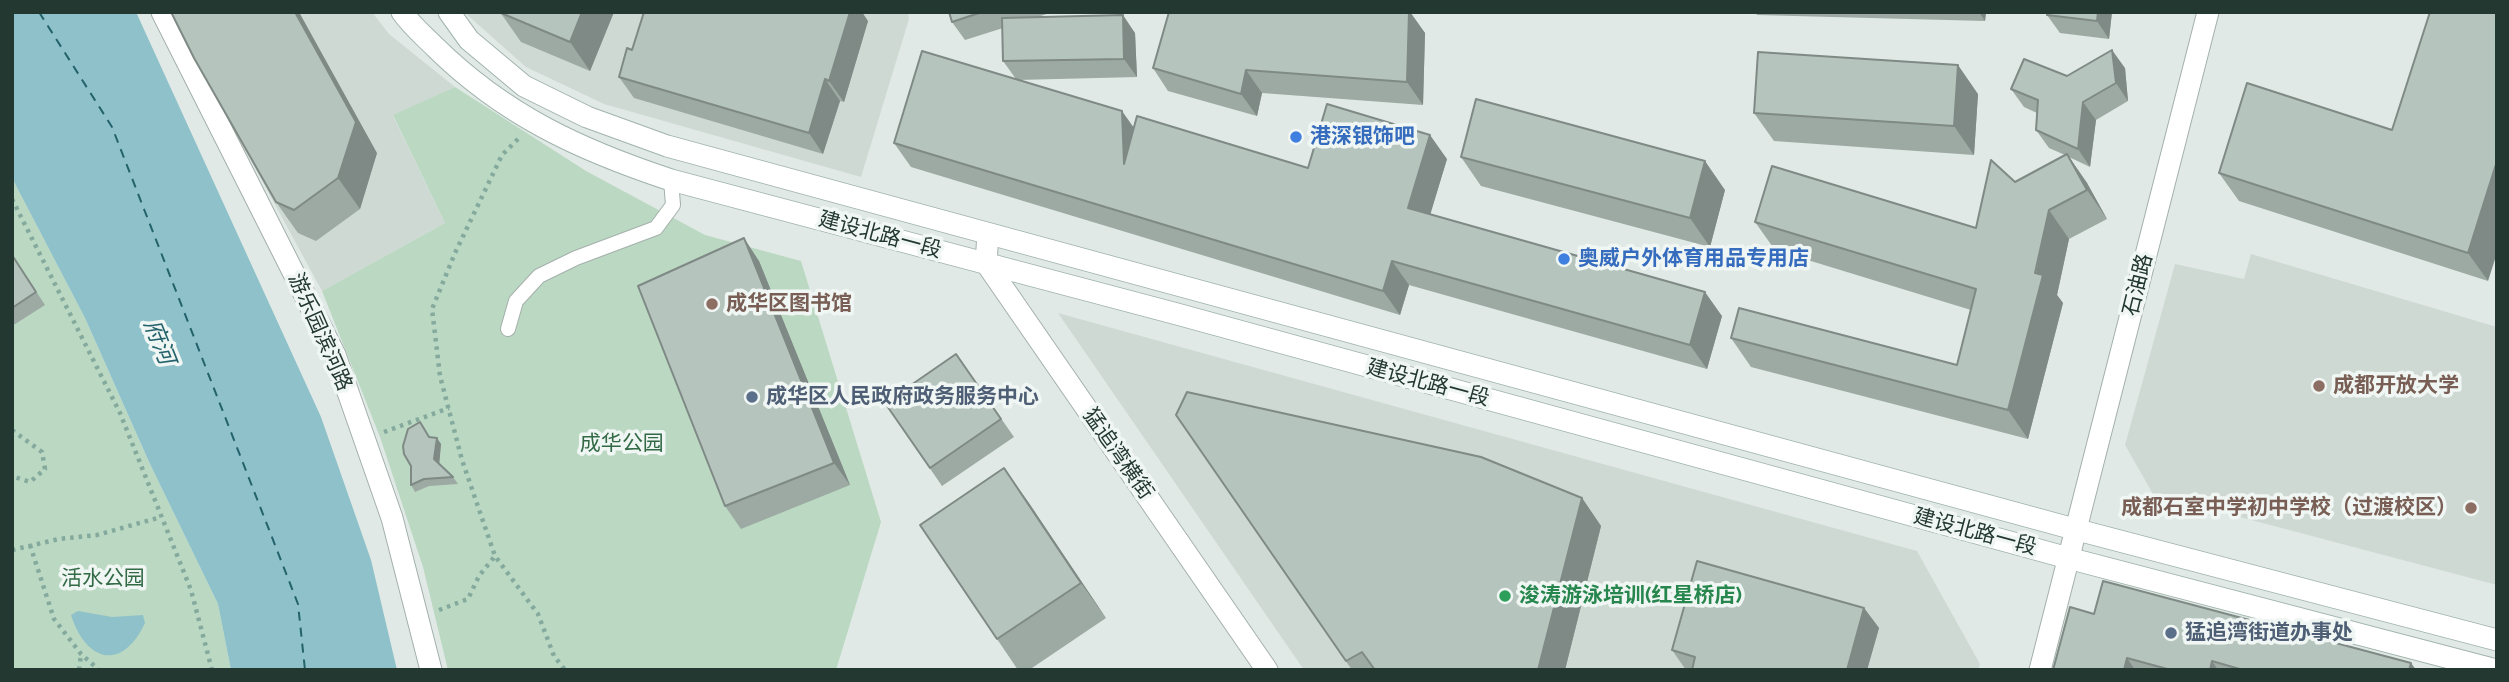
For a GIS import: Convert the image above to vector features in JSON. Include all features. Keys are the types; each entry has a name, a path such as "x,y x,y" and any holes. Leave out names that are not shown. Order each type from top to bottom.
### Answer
{"main road":[{"name":"游乐园滨河路","path":"162,12 335,355 392,518 431,670"},
{"name":"建设北路一段","path":"402,12 463,74 534,124 608,159 671,180 986,263 2068,558 2496,670"},
{"name":"建设北路一段","path":"449,12 469,40 524,86 587,117 667,146 2074,529 2497,640"},
{"name":"石油路","path":"2040,670 2208,12"},
{"path":"986,263 988,234"},
{"name":"猛追湾横街","path":"986,263 1267,670"}],"lane":[{"path":"508,330 516,301 539,275 656,228 673,205 671,180"}],"path":[{"path":"534,124 502,155 455,253 432,309 440,376 463,460 495,555 538,614 554,656 565,670"},
{"path":"12,199 120,413 191,590 212,670"},
{"path":"375,436 449,408"},
{"path":"12,430 42,452 44,469 30,481 12,476"},
{"path":"12,550 59,539 97,535 161,517"},
{"path":"30,545 54,619 81,654 99,670"},
{"path":"430,613 468,599 479,576 495,555"},
{"path":"79,670 81,654"}],"shaded area":[{"path":"170,12 372,12 389,34 455,87 393,116 445,223 322,291"},
{"path":"464,12 908,12 909,19 861,177 604,104 526,67"},
{"name":"成都开放大学","path":"2251,254 2497,327 2497,585 2153,494 2125,445 2175,264 2244,279"},
{"path":"1058,313 1917,551 1980,664 1978,670 1304,670"}],"green space":[{"name":"成华公园","path":"455,87 586,171 705,235 801,261 881,522 836,670 448,670 423,567 380,437 322,291 445,223 393,115"},
{"name":"活水公园","path":"12,178 85,318 150,464 218,604 231,670 12,670"}],"water":[{"name":"府河","path":"12,12 136,12 321,417 371,560 397,670 231,670 218,604 150,464 85,318 12,178"},
{"path":"78,611 112,617 143,615 145,623 136,639 126,649 105,655 86,643 78,631 71,615"}],"building":[{"path":"171,12 295,12 356,122 338,178 294,210 276,202 194,58"},
{"path":"500,12 582,12 570,42"},
{"path":"644,12 850,12 829,81 825,79 809,133 619,77 627,48 632,50"},
{"path":"949,12 982,12 952,22"},
{"path":"1169,12 1409,12 1407,82 1246,70 1241,94 1153,68"},
{"path":"2048,12 2098,12 2097,21 2047,15"},
{"path":"2430,12 2497,12 2497,161 2468,253 2219,173 2247,83 2392,130"},
{"path":"1123,15 1124,59 1003,61 1002,18"},
{"path":"2112,50 2116,83 2083,102 2078,149 2036,130 2038,100 2011,89 2024,59 2067,76"},
{"path":"922,51 1122,111 1124,164 1137,116 1308,168 1327,104 1430,135 1408,208 1705,292 1690,345 1392,261 1383,291 894,143"},
{"path":"1758,52 1958,65 1954,126 1754,113"},
{"path":"1476,99 1705,161 1690,218 1461,157"},
{"path":"2067,154 2087,190 2049,210 2035,273 2043,275 2008,410 1731,338 1739,308 1957,365 1976,289 1755,222 1772,166 1976,228 1991,160 2015,182"},
{"name":"成华区人民政府政务服务中心","path":"744,238 834,463 725,506 638,286"},
{"path":"12,255 36,292 12,308"},
{"path":"956,354 1001,419 930,468 885,403"},
{"path":"1187,392 1481,457 1582,498 1538,670 1375,670 1362,652 1346,661 1176,415"},
{"path":"420,422 429,437 437,438 434,459 453,477 424,479 411,485 411,466 403,446 408,429"},
{"path":"1004,468 1081,583 997,639 920,525"},
{"path":"1697,561 1864,608 1847,670 1692,670 1695,657 1672,650"},
{"path":"2103,581 2411,663 2409,670 2243,670 2212,661 2210,670 2171,670 2127,658 2124,670 2053,670 2070,607 2094,614"}],"ferry route":[{"path":"39,12 112,127 298,604 305,670"}],"place":[{"name":"港深银饰吧","path":"1296,137"},
{"name":"奥威户外体育用品专用店","path":"1564,259"},
{"name":"成华区图书馆","path":"712,304"},
{"name":"成都开放大学","path":"2319,386"},
{"name":"成华区人民政府政务服务中心","path":"752,397"},
{"name":"成都石室中学初中学校（过渡校区）","path":"2471,508"},
{"name":"浚涛游泳培训(红星桥店)","path":"1505,596"},
{"name":"猛追湾街道办事处","path":"2171,633"}]}
